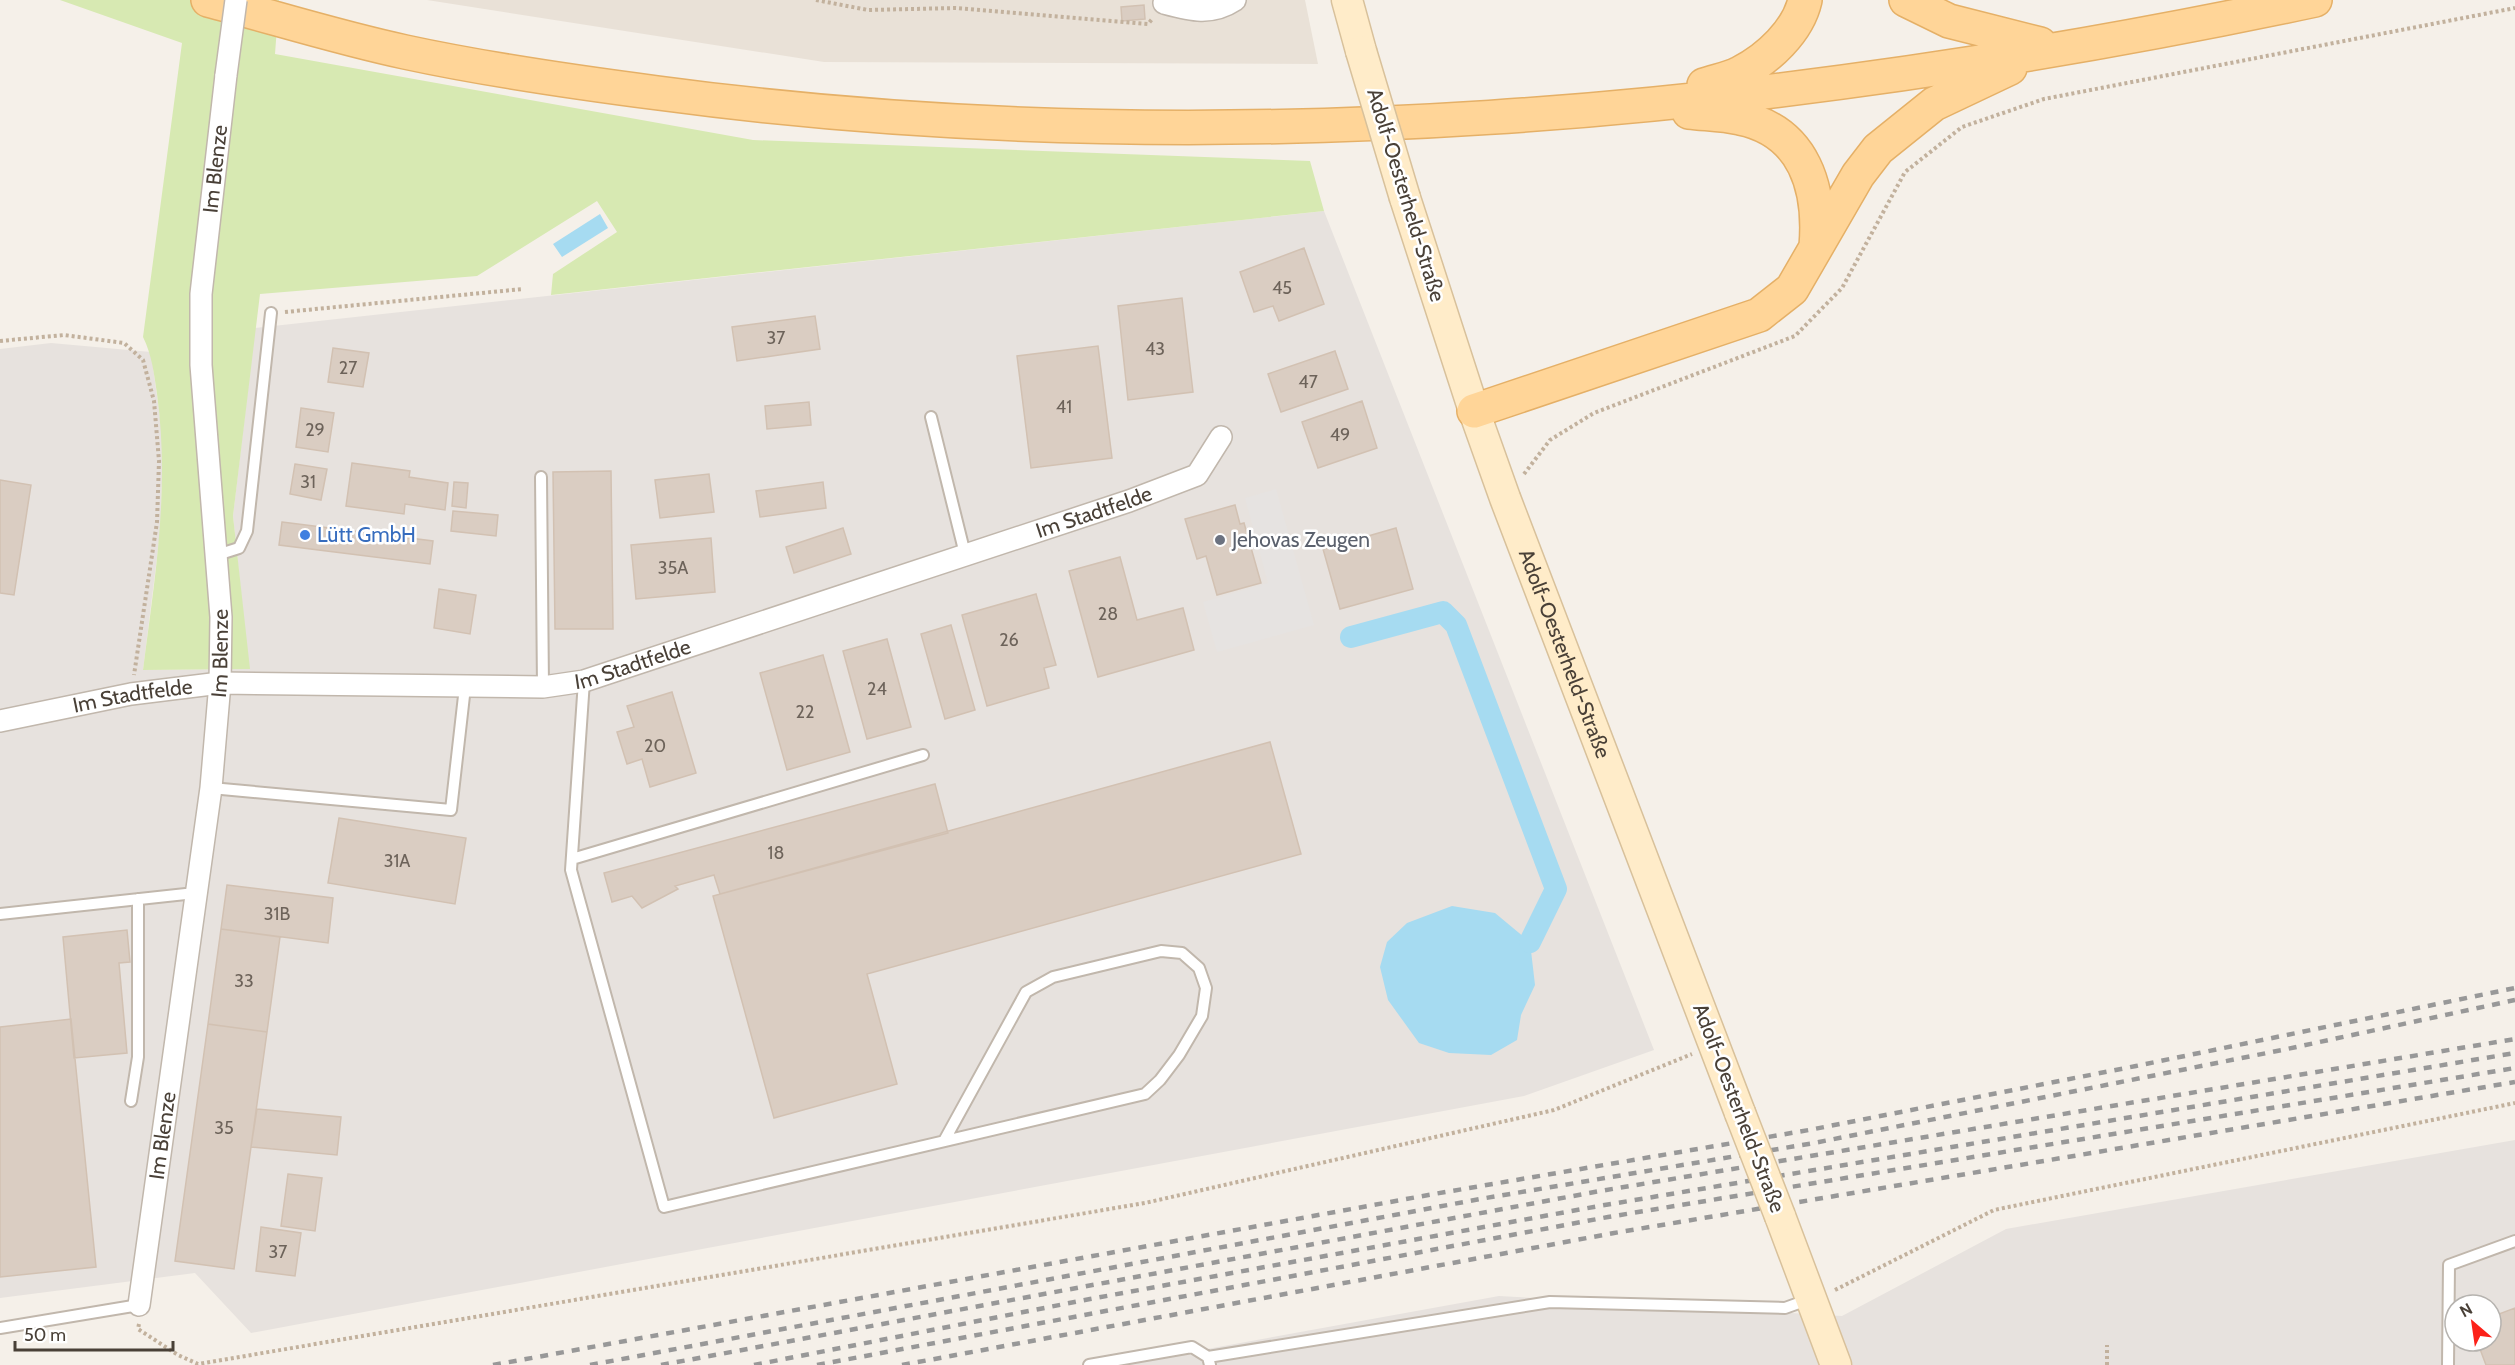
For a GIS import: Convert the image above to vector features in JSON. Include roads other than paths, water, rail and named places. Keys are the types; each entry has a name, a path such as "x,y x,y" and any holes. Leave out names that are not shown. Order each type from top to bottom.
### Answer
{"main road":[{"path":"208,0 403,51 556,79 716,101 883,118 1113,128 1213,128 1443,119 1639,105 1882,75 2059,48 2314,0"},
{"path":"1639,105 1740,74 1769,52 1791,30 1805,0"},
{"path":"1906,0 1949,21 2059,48"},
{"path":"1474,411 1759,315 1792,289 1858,175 1878,149 1934,104 1983,79 2059,48"},
{"path":"1639,105 1742,118 1773,131 1792,147 1807,166 1816,196 1816,251"}],"street":[{"name":"Im Blenze","path":"140,1305 211,788 220,683 221,617 201,365 201,294 236,0"},
{"path":"1164,3 1194,11 1216,11 1235,0"},
{"name":"Adolf-Oesterheld-Straße","path":"1347,0 1405,198 1474,411 1505,498 1836,1365"},
{"name":"Im Stadtfelde","path":"0,721 131,694 220,683 543,687 584,681 1129,501 1197,475 1221,438"}],"lane":[{"path":"217,555 239,548 247,531 271,313"},
{"path":"931,417 965,554"},
{"path":"541,477 543,687"},
{"path":"584,681 571,870 664,1207 1145,1094 1160,1080 1179,1055 1202,1016 1206,988 1199,968 1182,953 1161,951 1053,977 1026,992 944,1141"},
{"path":"211,788 451,810 465,687"},
{"path":"572,859 923,755"},
{"path":"0,914 195,893"},
{"path":"131,1101 138,1058 138,899"},
{"path":"2448,1365 2449,1265 2515,1241"},
{"path":"1089,1365 1192,1347 1209,1361 1550,1302 1785,1308 1810,1299"},
{"path":"0,1328 140,1305"}],"water":[{"path":"600,214 608,228 562,257 553,244"},
{"path":"1452,906 1495,913 1530,942 1535,985 1521,1015 1517,1040 1491,1055 1449,1053 1419,1043 1388,1000 1380,967 1387,942 1407,923"}],"waterway":[{"path":"1351,637 1443,612 1456,625 1556,889 1530,942"}],"railway":[{"path":"493,1365 1434,1194 1809,1130 2515,988"},
{"path":"590,1365 1480,1199 1814,1143 2287,1049 2515,1000"},
{"path":"661,1365 1600,1191 2515,1039"},
{"path":"754,1365 1090,1299 1599,1206 2515,1053"},
{"path":"817,1365 1608,1217 2515,1068"},
{"path":"902,1365 1614,1233 2515,1082"}],"place":[{"name":"Lütt GmbH","path":"305,535"},
{"name":"Jehovas Zeugen","path":"1220,540"}]}
